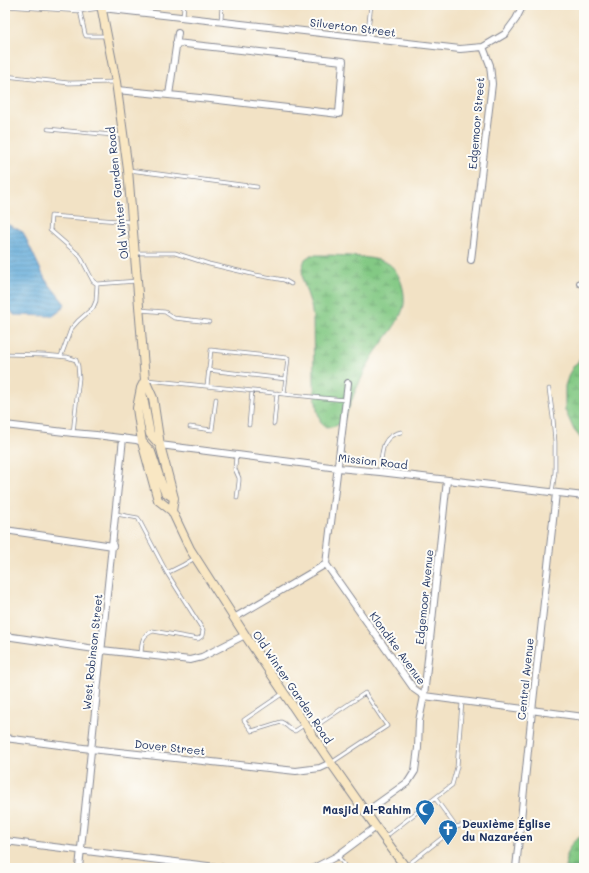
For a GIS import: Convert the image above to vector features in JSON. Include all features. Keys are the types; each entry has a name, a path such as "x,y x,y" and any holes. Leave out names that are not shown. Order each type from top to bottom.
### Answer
{"main road":[{"name":"Old Winter Garden Road","path":"101,6 116,86 128,170 145,380 153,398 160,445 174,498 172,512"},
{"name":"Old Winter Garden Road","path":"145,380 141,388 137,408 142,442 158,500 172,512 190,550 245,636 405,868"},
{"path":"141,388 150,434 160,445"},
{"path":"142,442 151,452 165,492 174,498"}],"street":[{"path":"483,47 505,34 524,5"},
{"name":"Silverton Street","path":"101,6 182,17 460,49 483,47"},
{"path":"169,95 178,33"},
{"path":"116,86 169,95 339,114 343,61 176,43"},
{"name":"Edgemoor Street","path":"471,260 492,84 490,65 483,47"},
{"path":"234,618 326,564 348,384"},
{"path":"5,425 73,434 124,438 142,442"},
{"name":"West Robinson Street","path":"79,868 124,438"},
{"name":"Mission Road","path":"160,445 338,468 584,496"},
{"name":"Edgemoor Avenue","path":"366,812 408,782 415,771 419,722 424,696 448,480"},
{"name":"Central Avenue","path":"516,868 554,493"},
{"path":"5,530 113,546"},
{"name":"Klondike Avenue","path":"326,564 414,689 424,696 584,717"},
{"path":"5,636 102,650 190,660 245,636"},
{"name":"Dover Street","path":"5,738 91,749 296,771 320,768 332,763"},
{"path":"314,868 337,856 376,827"},
{"path":"5,841 224,868"}],"lane":[{"path":"182,17 184,5"},
{"path":"220,21 222,5"},
{"path":"367,38 371,5"},
{"path":"5,6 80,10 101,6"},
{"path":"80,10 86,36 107,36"},
{"path":"5,76 69,83 116,86"},
{"path":"48,129 123,136"},
{"path":"128,170 257,187"},
{"path":"132,222 51,216 50,230 80,256 93,281 97,284 137,281"},
{"path":"135,253 175,253 209,264 284,280 291,284"},
{"path":"61,356 71,329 93,308 96,301 97,284"},
{"path":"140,310 165,312 174,318 209,322"},
{"path":"207,386 211,350 288,358 284,394"},
{"path":"5,354 61,356 76,360 79,378 73,434"},
{"path":"208,370 286,379"},
{"path":"145,380 346,400"},
{"path":"217,387 217,392"},
{"path":"549,389 556,442 554,493"},
{"path":"249,425 252,391"},
{"path":"274,424 277,393"},
{"path":"190,427 212,430 216,399"},
{"path":"380,472 384,445 390,436 401,432"},
{"path":"236,455 235,469 239,482 237,498"},
{"path":"116,514 138,518 167,573 203,630 202,636 198,639 153,631 147,633 142,643 141,654"},
{"path":"167,573 195,558"},
{"path":"284,693 244,720 252,731 281,722 291,730 295,731 308,728 365,693 387,726 332,763"},
{"path":"384,838 452,784 457,767 462,702"},
{"path":"435,798 456,827"},
{"path":"405,868 456,827 464,825 499,828"},
{"path":"337,856 346,868"}],"green space":[{"path":"311,255 363,257 389,264 400,279 404,297 403,309 398,320 368,364 342,421 332,427 326,427 321,423 317,410 314,387 313,318 311,305 303,281 302,268 305,259"},
{"path":"584,355 584,442 574,430 565,410 565,386 573,367"},
{"path":"584,835 584,868 566,868 566,857 569,848 575,841"}],"water":[{"path":"5,223 23,232 45,279 65,304 61,310 53,316 14,315 5,302"}],"place":[{"name":"Masjid Al-Rahim","path":"425,826"},
{"name":"Deuxième Église du Nazaréen","path":"448,846"}]}
